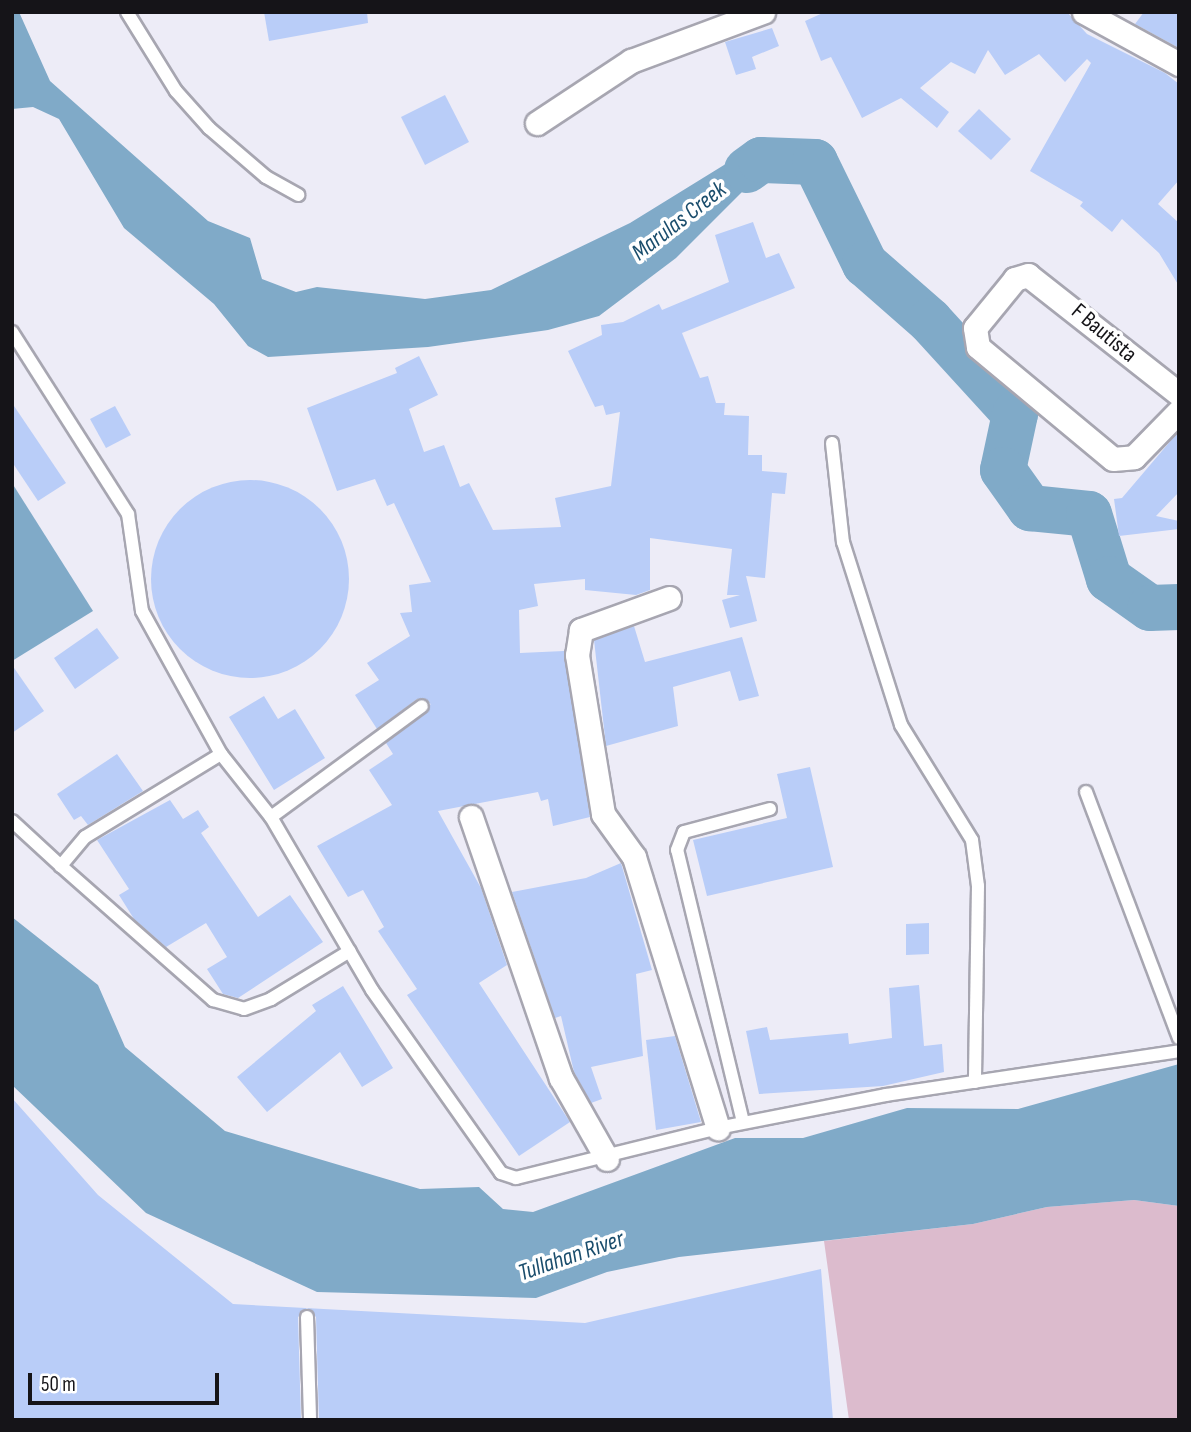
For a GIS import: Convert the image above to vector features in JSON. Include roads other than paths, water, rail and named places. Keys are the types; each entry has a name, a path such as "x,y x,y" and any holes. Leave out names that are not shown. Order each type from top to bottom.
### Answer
{"street":[{"path":"537,123 631,61 763,12"},
{"path":"1084,12 1179,64"},
{"name":"F Bautista","path":"1179,394 1028,275 1015,279 975,328 978,347 1113,459 1133,457 1179,411"},
{"path":"669,598 582,630 577,655 603,814 634,857 718,1128"},
{"path":"471,817 561,1079 607,1159"}],"lane":[{"path":"127,12 176,91 209,128 266,177 298,195"},
{"path":"12,332 17,351 128,514 142,611 221,754 271,817 350,951 501,1173 516,1178 607,1159 743,1122 975,1082 1179,1051"},
{"path":"832,443 843,542 901,724 972,840 978,886 975,1082"},
{"path":"271,817 422,706"},
{"path":"61,866 85,837 221,754"},
{"path":"1086,792 1179,1038"},
{"path":"743,1122 677,849 684,832 770,810"},
{"path":"12,821 213,1000 244,1009 271,999 350,951"},
{"path":"307,1317 310,1420"}],"water":[{"path":"12,12 19,12 50,81 208,221 250,238 262,279 296,292 317,287 425,299 491,290 630,223 737,157 776,145 809,148 803,171 788,168 752,182 676,258 599,316 548,330 428,347 268,357 248,346 214,304 124,228 59,119 33,107 12,109"},
{"path":"12,483 93,611 12,661"},
{"name":"Tullahan River","path":"12,917 98,985 125,1047 225,1131 420,1189 479,1187 503,1209 533,1212 735,1138 803,1138 907,1108 1018,1109 1179,1064 1179,1206 1134,1200 1047,1207 973,1224 679,1257 607,1272 536,1298 317,1292 146,1213 12,1085"}],"waterway":[{"name":"Marulas Creek","path":"747,170 761,160 815,162 865,264 930,321 1015,414 1003,470 1030,508 1089,514 1109,579 1150,608 1179,607"}]}
